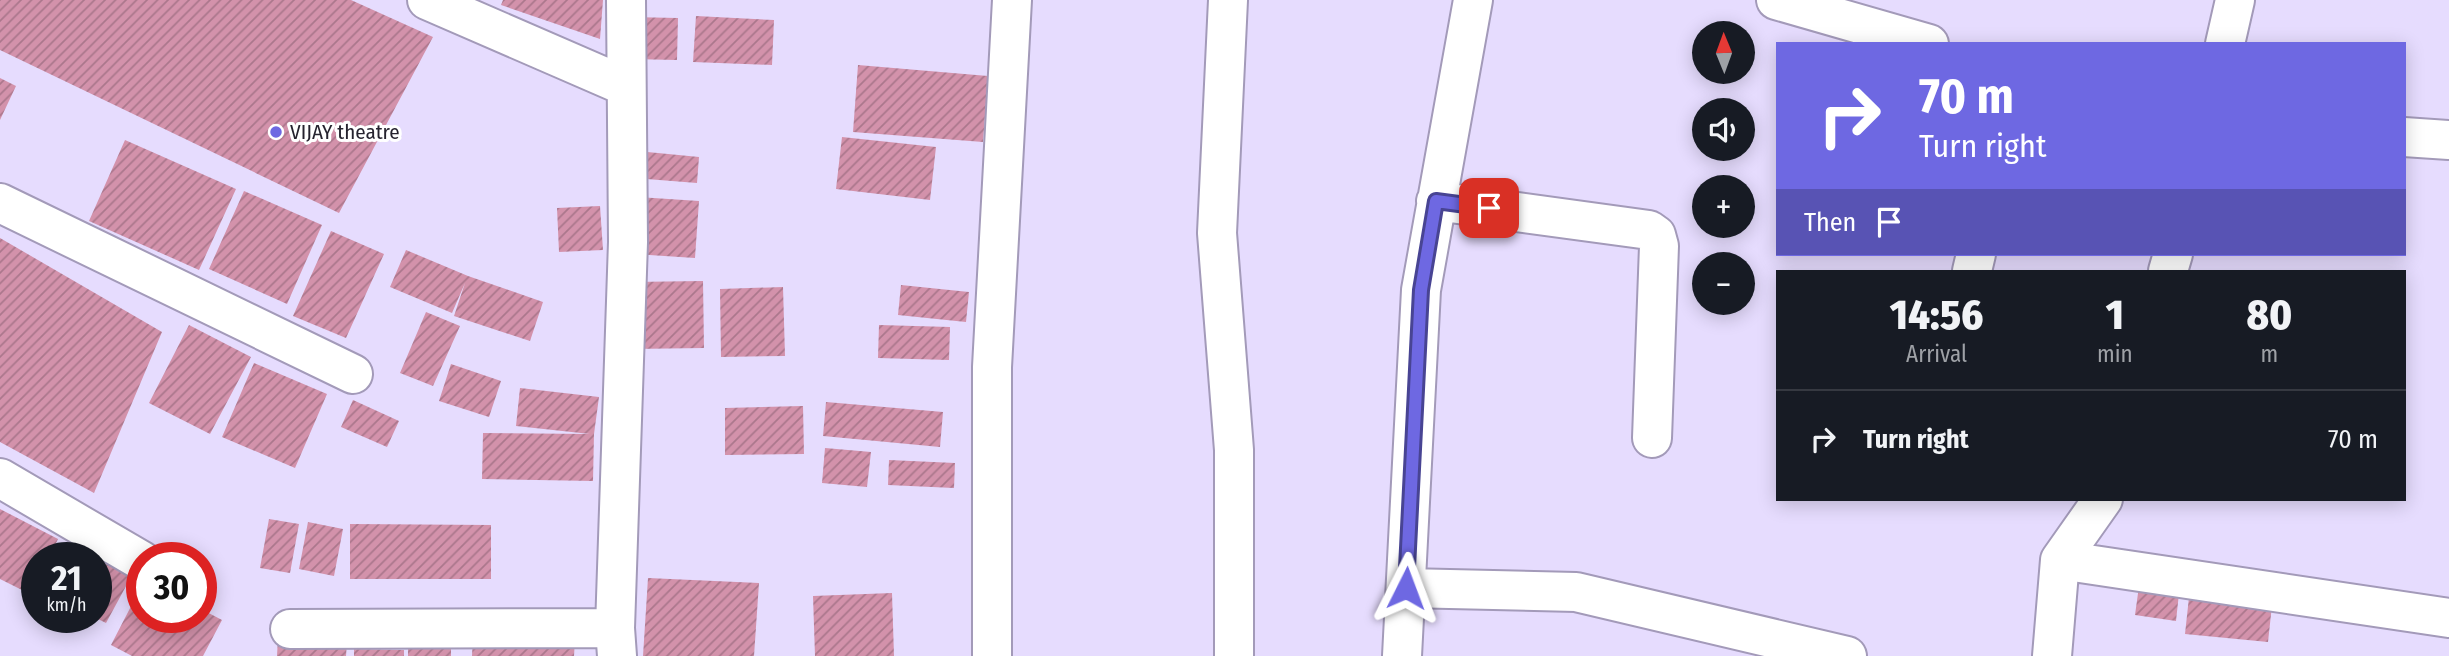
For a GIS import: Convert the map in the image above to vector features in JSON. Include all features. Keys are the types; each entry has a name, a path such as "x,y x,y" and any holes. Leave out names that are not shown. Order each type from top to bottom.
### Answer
{"street":[{"path":"427,0 625,86"},
{"path":"290,629 616,642 628,242 626,0"},
{"path":"992,656 992,367 1012,0"},
{"path":"1227,0 1217,233 1234,450 1234,656"},
{"path":"1402,656 1421,290 1473,0"},
{"path":"1776,0 1922,42"},
{"path":"2225,42 2235,0"},
{"path":"2406,137 2449,140"},
{"path":"1436,201 1649,230 1656,235 1659,246 1652,438"},
{"path":"0,203 353,374"},
{"path":"0,478 126,552"},
{"path":"2052,656 2060,560 2102,501"},
{"path":"2060,560 2449,618"},
{"path":"1406,588 1576,592 1847,656"}],"building":[{"name":"VIJAY theatre","path":"0,0 351,0 433,37 339,213 0,50"},
{"path":"503,0 603,0 600,39 501,5"},
{"path":"696,16 774,20 772,65 693,62"},
{"path":"630,17 678,18 677,60 629,59"},
{"path":"858,65 988,76 983,142 853,132"},
{"path":"0,78 16,86 0,120"},
{"path":"842,137 936,147 930,200 836,189"},
{"path":"125,140 236,189 199,270 89,221"},
{"path":"637,151 699,157 697,183 634,178"},
{"path":"244,191 322,225 287,304 209,269"},
{"path":"638,197 699,201 695,258 634,254"},
{"path":"600,206 603,250 559,252 557,208"},
{"path":"331,231 384,254 346,338 293,316"},
{"path":"0,238 162,332 94,493 0,442"},
{"path":"406,250 468,276 543,302 530,341 454,316 465,283 452,313 390,287"},
{"path":"703,281 704,348 632,349 631,282"},
{"path":"901,285 969,292 966,322 898,315"},
{"path":"783,287 785,356 721,357 720,289"},
{"path":"426,312 460,326 433,386 400,373"},
{"path":"189,325 251,357 210,434 149,403"},
{"path":"879,325 950,327 949,360 878,358"},
{"path":"254,363 327,394 295,468 222,437"},
{"path":"451,364 501,381 489,417 439,401"},
{"path":"520,388 599,397 594,434 593,481 482,479 483,433 590,434 516,426"},
{"path":"353,400 399,421 387,447 341,427"},
{"path":"826,402 943,412 940,447 823,436"},
{"path":"803,406 804,454 725,455 725,408"},
{"path":"825,448 871,452 867,487 822,483"},
{"path":"889,460 955,463 954,488 888,485"},
{"path":"0,509 58,539 57,542 21,542 21,590 0,579"},
{"path":"269,519 299,524 290,573 260,568"},
{"path":"308,522 343,529 334,576 299,569"},
{"path":"350,524 491,525 491,579 350,579"},
{"path":"80,532 98,542 74,542"},
{"path":"112,550 126,557 126,586 112,612"},
{"path":"648,578 759,583 754,656 643,656"},
{"path":"2140,579 2180,584 2176,621 2135,615"},
{"path":"2190,588 2273,596 2268,642 2185,634"},
{"path":"892,593 894,656 815,656 813,596"},
{"path":"126,616 126,633 215,633 203,656 132,656 111,645"},
{"path":"473,634 575,639 574,656 472,656"},
{"path":"278,638 347,642 346,656 277,656"},
{"path":"451,638 451,656 408,656 408,640"},
{"path":"354,649 404,650 404,656 354,656"}],"place":[{"name":"VIJAY theatre","path":"276,132"}],"route":[{"path":"1406,588 1421,290 1436,201 1489,208"}]}
